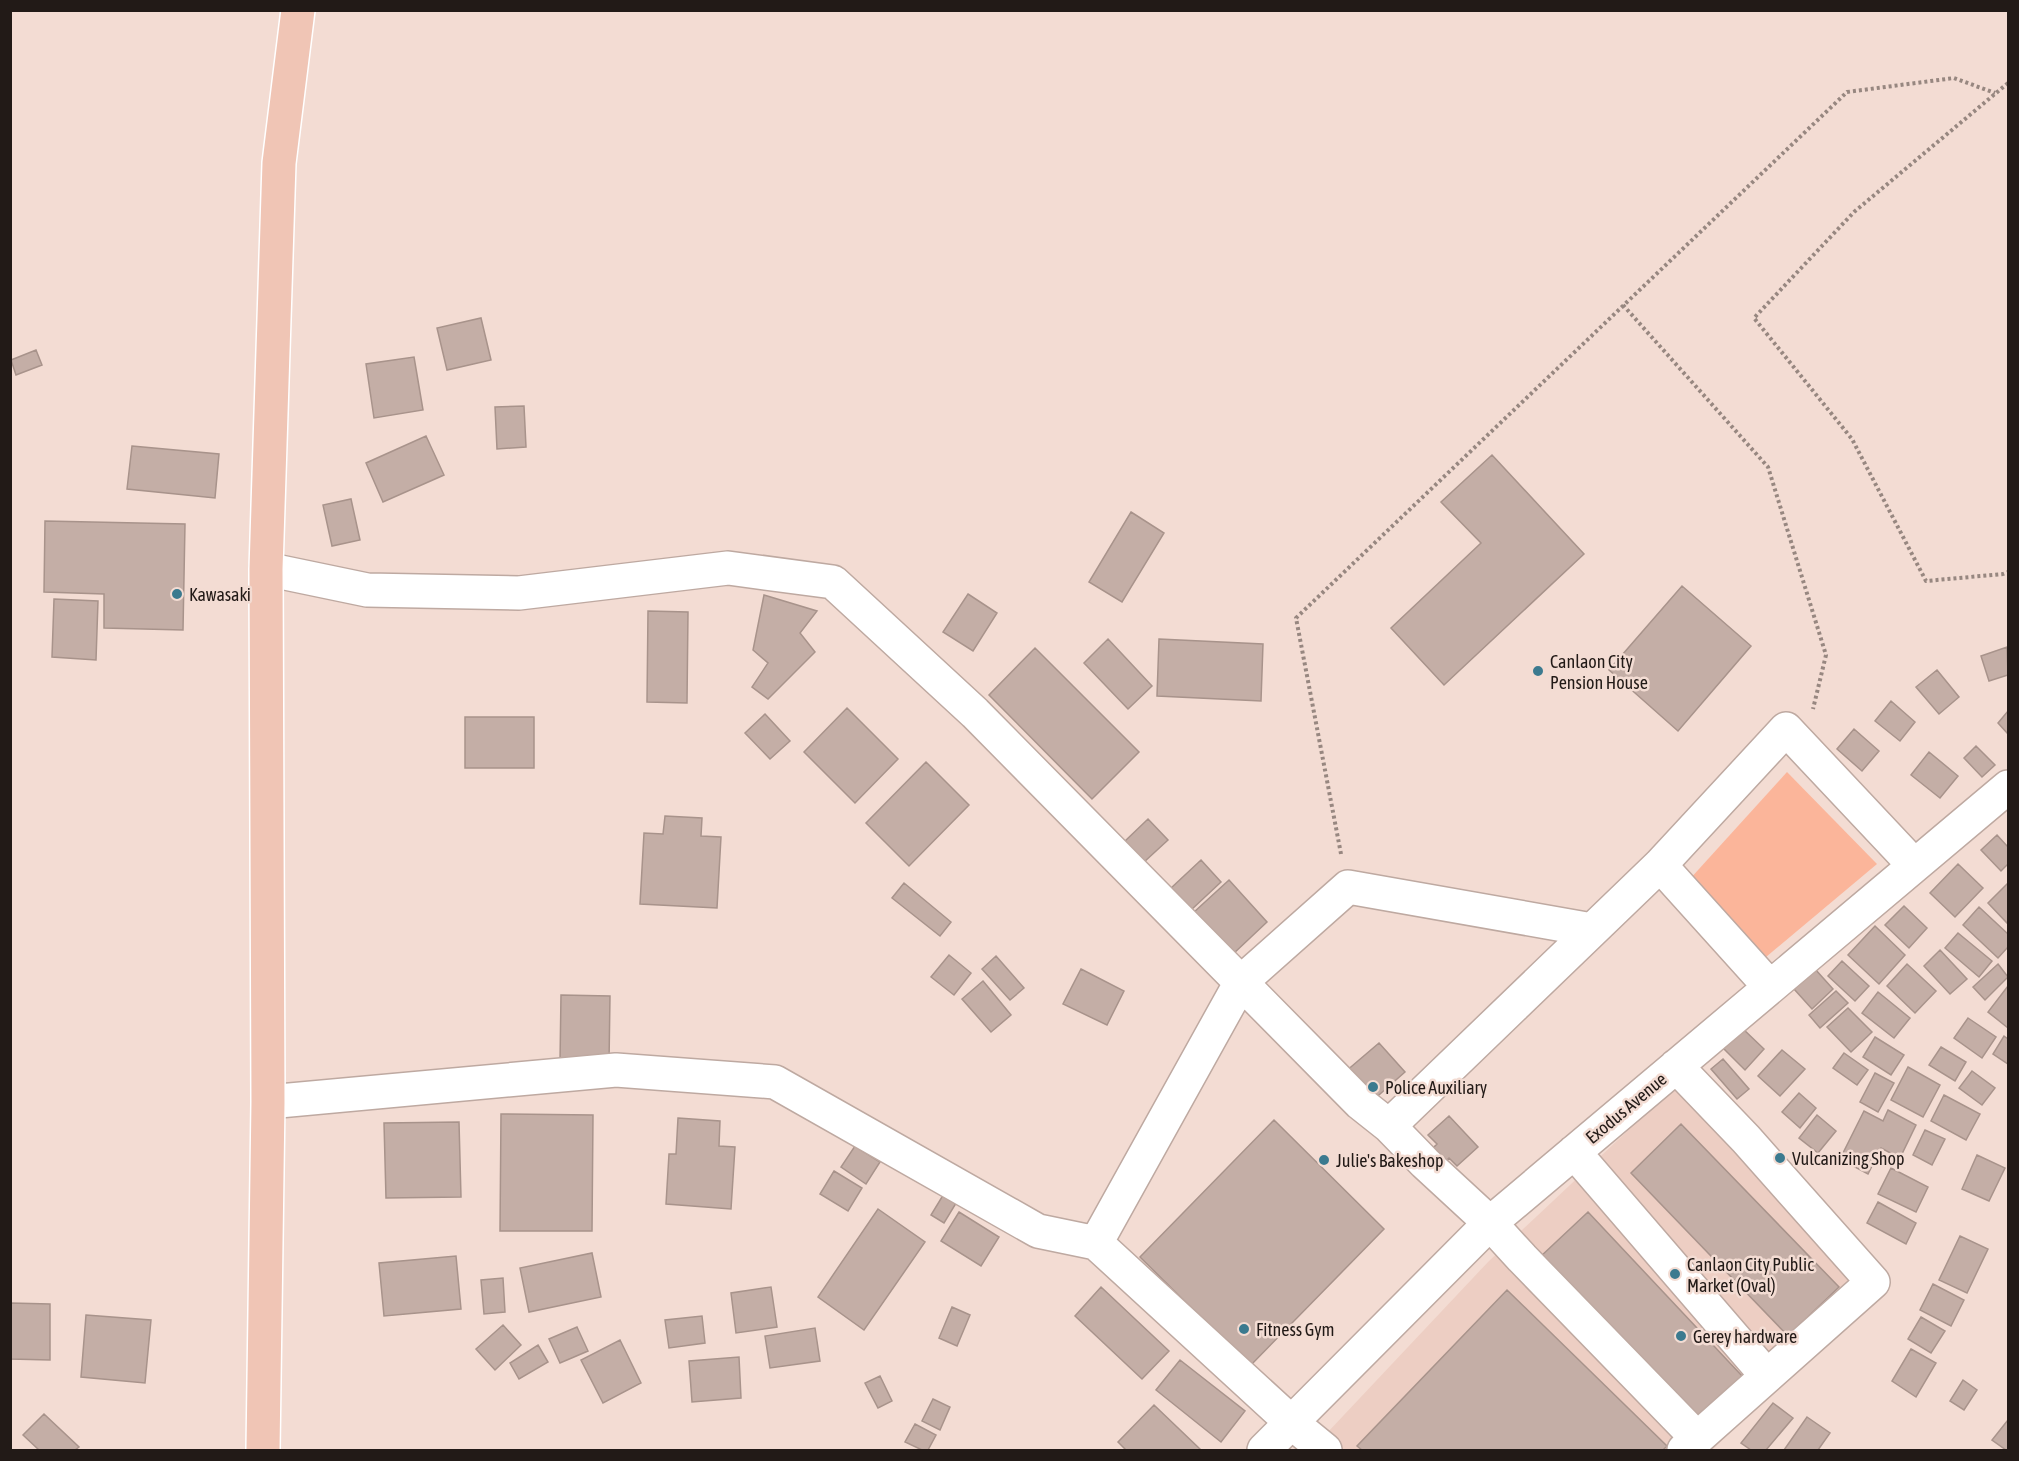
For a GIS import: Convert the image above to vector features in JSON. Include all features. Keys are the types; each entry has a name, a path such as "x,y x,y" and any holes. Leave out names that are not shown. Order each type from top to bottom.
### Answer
{"main road":[{"path":"263,1450 268,1102 266,568 279,163 298,10"}],"street":[{"path":"266,568 367,590 519,593 729,568 833,582 975,713 1360,1103 1389,1126 1490,1223 1691,1444 1873,1282 1746,1140 1676,1066"},
{"path":"1389,1126 1660,865 1786,729 1914,865"},
{"name":"Exodus Avenue","path":"1264,1450 1490,1223 2008,787"},
{"path":"1660,865 1770,987"},
{"path":"1096,1243 1241,982 1348,887 1592,930"},
{"path":"268,1102 616,1070 775,1082 1038,1231 1096,1243 1292,1423 1325,1450"},
{"path":"1574,1152 1767,1376"}],"path":[{"path":"1348,887 1296,618 1847,92 1954,78 1995,93"},
{"path":"2008,83 1854,212 1754,318 1852,439 1926,581 2008,572"},
{"path":"1623,305 1768,467 1826,655 1804,748"}],"shaded area":[{"path":"1787,772 1877,864 1760,962 1689,880"},
{"name":"Canlaon City Public Market (Oval)","path":"1687,1075 1884,1285 1712,1450 1311,1450 1488,1262"}],"building":[{"path":"481,318 491,360 447,370 437,328"},
{"path":"36,350 42,365 16,375 11,360"},
{"path":"414,357 423,410 374,418 366,364"},
{"path":"524,406 526,447 497,449 495,407"},
{"path":"426,436 444,475 383,502 366,463"},
{"path":"132,446 219,454 215,498 127,489"},
{"path":"1492,455 1584,554 1444,685 1391,628 1481,543 1441,502"},
{"path":"351,499 360,540 332,546 323,505"},
{"path":"1131,512 1164,533 1122,602 1089,582"},
{"path":"45,521 185,524 183,630 104,628 104,594 44,592"},
{"path":"1682,586 1751,646 1678,731 1609,670"},
{"path":"968,594 997,613 973,651 943,632"},
{"path":"764,595 817,611 800,633 815,652 768,699 752,687 768,663 753,650"},
{"path":"54,599 98,601 96,660 52,657"},
{"path":"648,611 688,612 687,703 647,702"},
{"path":"1108,639 1152,686 1128,709 1084,663"},
{"path":"1159,639 1263,644 1261,701 1157,696"},
{"path":"2007,647 2008,675 1989,681 1981,656"},
{"path":"1035,648 1139,752 1092,799 989,695"},
{"path":"1937,670 1959,697 1939,714 1916,687"},
{"path":"1891,701 1915,722 1900,741 1875,721"},
{"path":"847,708 898,759 855,803 804,752"},
{"path":"2008,711 2008,734 1998,723"},
{"path":"765,714 790,741 770,759 745,733"},
{"path":"465,717 534,717 534,768 465,768"},
{"path":"1854,729 1879,751 1862,771 1837,749"},
{"path":"1976,746 1995,765 1982,777 1964,758"},
{"path":"1929,752 1958,776 1940,798 1911,775"},
{"path":"926,762 969,805 909,866 866,823"},
{"path":"665,816 702,818 701,836 721,837 717,908 640,904 644,833 663,834"},
{"path":"1148,819 1168,840 1143,863 1124,842"},
{"path":"1997,835 2008,847 2008,864 2001,871 1981,850"},
{"path":"1201,860 1221,882 1190,911 1170,889"},
{"path":"1958,864 1983,888 1955,917 1930,893"},
{"path":"1229,880 1267,922 1232,955 1193,913"},
{"path":"904,883 951,922 940,936 892,898"},
{"path":"2008,883 2008,924 1988,903"},
{"path":"1904,906 1927,928 1909,948 1885,925"},
{"path":"1979,907 2008,934 2008,947 1998,958 1963,925"},
{"path":"1875,926 1905,955 1879,984 1848,955"},
{"path":"1958,933 1992,961 1979,977 1945,948"},
{"path":"1940,950 1967,979 1950,994 1924,966"},
{"path":"949,955 971,973 954,995 931,977"},
{"path":"996,956 1024,988 1010,1000 982,969"},
{"path":"1842,961 1869,986 1855,1001 1828,976"},
{"path":"1907,964 1936,991 1915,1013 1887,986"},
{"path":"1998,964 2008,977 1985,1000 1973,987"},
{"path":"1081,969 1124,991 1107,1025 1063,1004"},
{"path":"1815,969 1833,989 1812,1009 1794,989"},
{"path":"983,981 1011,1015 991,1032 962,999"},
{"path":"2008,986 2008,1028 1988,1012"},
{"path":"1836,991 1848,1003 1820,1028 1809,1015"},
{"path":"1878,992 1910,1018 1894,1038 1862,1013"},
{"path":"561,995 610,996 609,1063 560,1062"},
{"path":"1848,1008 1872,1032 1851,1052 1827,1027"},
{"path":"1968,1018 1996,1037 1982,1058 1954,1038"},
{"path":"1741,1027 1764,1049 1745,1070 1722,1047"},
{"path":"2004,1036 2008,1039 2008,1064 1993,1054"},
{"path":"1875,1037 1904,1055 1891,1075 1863,1057"},
{"name":"Police Auxiliary","path":"1379,1043 1405,1072 1371,1102 1345,1072"},
{"path":"1941,1047 1966,1062 1955,1081 1929,1065"},
{"path":"1782,1050 1805,1069 1780,1096 1758,1076"},
{"path":"1844,1053 1868,1070 1857,1085 1833,1068"},
{"path":"1723,1059 1749,1089 1737,1099 1711,1069"},
{"path":"1908,1067 1940,1085 1923,1117 1891,1100"},
{"path":"1972,1071 1995,1088 1982,1105 1959,1088"},
{"path":"1875,1073 1894,1083 1878,1112 1860,1102"},
{"path":"1799,1093 1816,1108 1800,1128 1782,1112"},
{"path":"1944,1095 1980,1114 1966,1140 1931,1121"},
{"path":"1888,1110 1916,1125 1900,1158 1881,1148 1868,1174 1840,1159 1864,1111 1883,1121"},
{"path":"501,1114 593,1115 592,1231 500,1231"},
{"path":"1817,1115 1836,1131 1818,1153 1799,1138"},
{"path":"1449,1116 1478,1147 1457,1166 1449,1158 1441,1166 1428,1153 1437,1144 1428,1135"},
{"path":"678,1118 720,1121 719,1146 735,1147 731,1209 666,1204 669,1154 676,1154"},
{"path":"1274,1120 1384,1229 1250,1366 1140,1257"},
{"path":"459,1122 461,1197 386,1198 384,1123"},
{"path":"1681,1124 1839,1287 1788,1336 1631,1173"},
{"path":"1925,1130 1945,1139 1932,1165 1913,1155"},
{"path":"855,1146 880,1162 866,1184 841,1167"},
{"path":"1977,1155 2005,1168 1989,1201 1962,1189"},
{"path":"1891,1168 1928,1187 1916,1212 1878,1194"},
{"path":"834,1171 862,1188 848,1211 820,1194"},
{"path":"948,1187 961,1195 944,1223 931,1215"},
{"path":"1878,1202 1916,1223 1906,1244 1867,1223"},
{"path":"878,1209 925,1242 864,1330 818,1297"},
{"path":"959,1212 999,1237 981,1266 941,1241"},
{"path":"1588,1212 1743,1377 1694,1423 1539,1258"},
{"path":"1960,1236 1988,1249 1967,1293 1939,1280"},
{"path":"592,1253 601,1297 529,1312 520,1268"},
{"path":"456,1256 461,1309 384,1316 379,1263"},
{"path":"503,1278 505,1312 484,1314 481,1280"},
{"path":"1933,1284 1964,1300 1951,1326 1920,1310"},
{"path":"771,1287 777,1327 736,1333 731,1293"},
{"path":"1101,1287 1169,1351 1142,1379 1075,1316"},
{"path":"1507,1290 1667,1446 1663,1450 1362,1450 1357,1446"},
{"path":"10,1303 50,1304 50,1360 10,1359"},
{"path":"952,1307 970,1315 957,1346 939,1338"},
{"path":"86,1315 151,1320 145,1383 81,1377"},
{"path":"702,1316 705,1343 669,1348 665,1320"},
{"path":"1921,1317 1945,1331 1931,1353 1908,1339"},
{"path":"503,1325 521,1345 495,1370 476,1349"},
{"path":"577,1327 588,1351 560,1363 549,1339"},
{"path":"815,1328 820,1361 770,1368 765,1336"},
{"path":"620,1340 641,1383 603,1403 581,1360"},
{"path":"538,1345 548,1362 519,1379 510,1363"},
{"path":"1911,1349 1936,1363 1916,1397 1892,1381"},
{"path":"739,1357 741,1398 692,1402 689,1361"},
{"path":"1180,1360 1245,1411 1221,1442 1156,1390"},
{"path":"880,1376 892,1401 878,1408 865,1383"},
{"path":"1963,1380 1977,1390 1964,1410 1950,1401"},
{"path":"933,1399 950,1407 940,1430 922,1421"},
{"path":"1773,1403 1793,1418 1766,1450 1751,1450 1741,1443"},
{"path":"1154,1405 1201,1450 1126,1450 1118,1442"},
{"path":"44,1414 79,1447 75,1450 39,1450 23,1435"},
{"path":"1807,1417 1830,1433 1818,1450 1784,1450"},
{"path":"2008,1420 2008,1450 2006,1450 1992,1440"},
{"path":"915,1424 936,1435 928,1450 922,1450 905,1442"}],"place":[{"name":"Kawasaki","path":"177,594"},
{"name":"Canlaon City Pension House","path":"1538,671"},
{"name":"Police Auxiliary","path":"1373,1087"},
{"name":"Vulcanizing Shop","path":"1780,1158"},
{"name":"Julie's Bakeshop","path":"1324,1160"},
{"name":"Canlaon City Public Market (Oval)","path":"1675,1274"},
{"name":"Fitness Gym","path":"1244,1329"},
{"name":"Gerey hardware","path":"1681,1336"}]}
